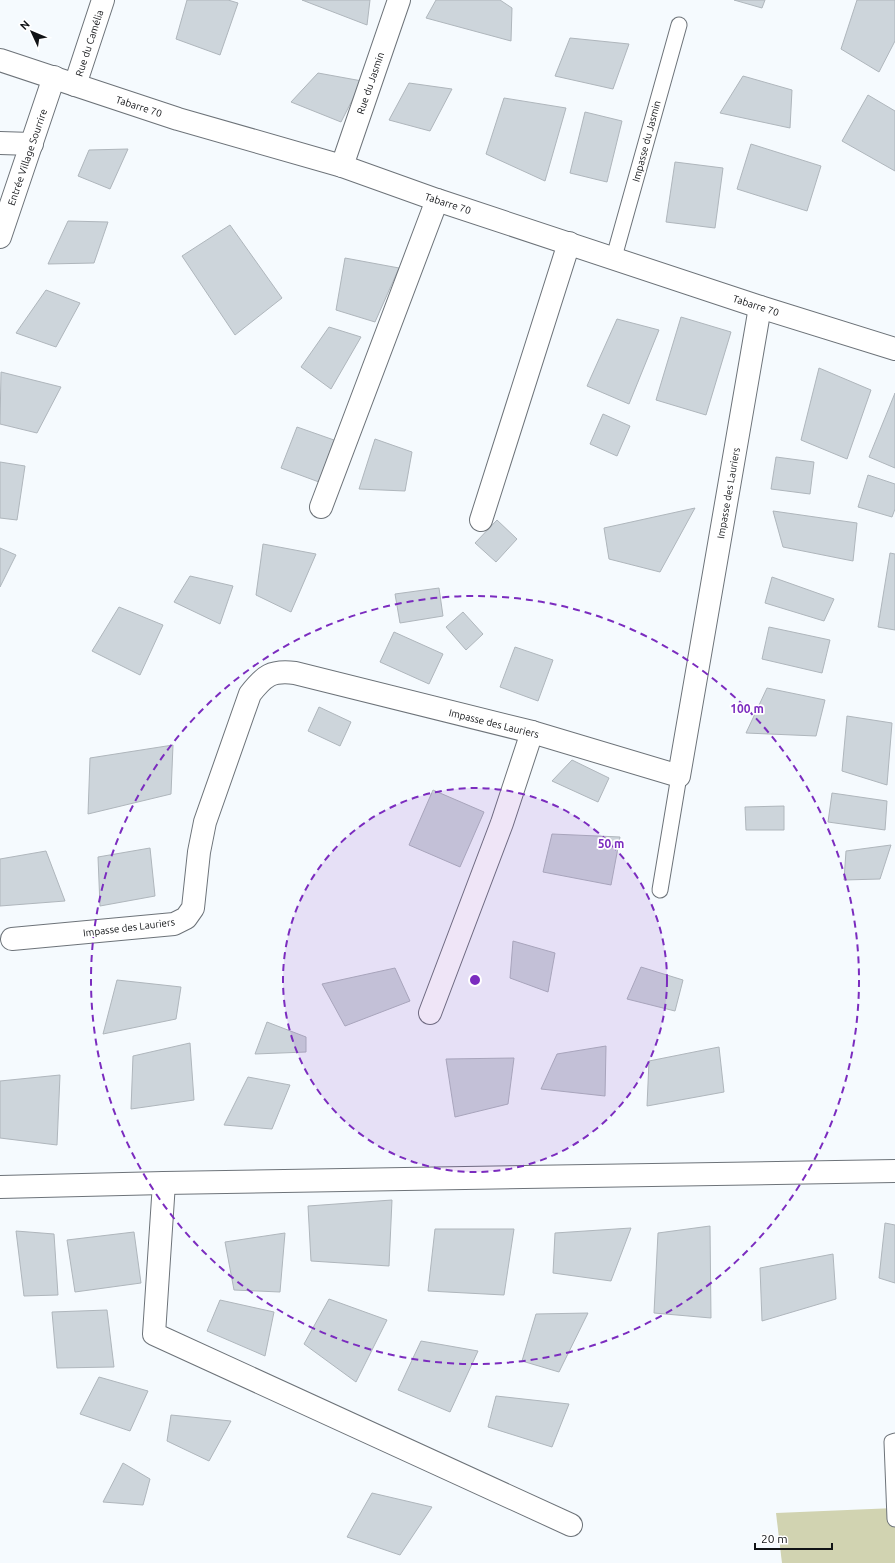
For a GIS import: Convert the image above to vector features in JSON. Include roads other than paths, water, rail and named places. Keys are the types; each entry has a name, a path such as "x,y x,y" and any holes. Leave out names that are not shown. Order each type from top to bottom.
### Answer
{"street":[{"name":"Rue du Camélia","path":"75,85 103,0"},
{"name":"Rue du Jasmin","path":"342,166 399,0"},
{"name":"Tabarre 70","path":"0,60 178,119 342,166 436,200 895,349"},
{"name":"Entrée Village Sourrire","path":"0,237 54,77"},
{"path":"0,143 32,144"},
{"path":"321,507 436,200"},
{"path":"481,520 569,243"},
{"name":"Impasse des Lauriers","path":"12,939 174,924 186,918 193,908 198,852 205,822 250,694 259,682 269,674 282,672 295,673 532,732 680,776 760,306"},
{"path":"430,1013 502,823 532,732"},
{"path":"0,1187 895,1171"},
{"path":"164,1183 154,1334 571,1525"}],"lane":[{"name":"Impasse du Jasmin","path":"614,258 679,25"},
{"path":"660,890 680,776"},
{"path":"895,1442 892,1442 895,1519"}]}
